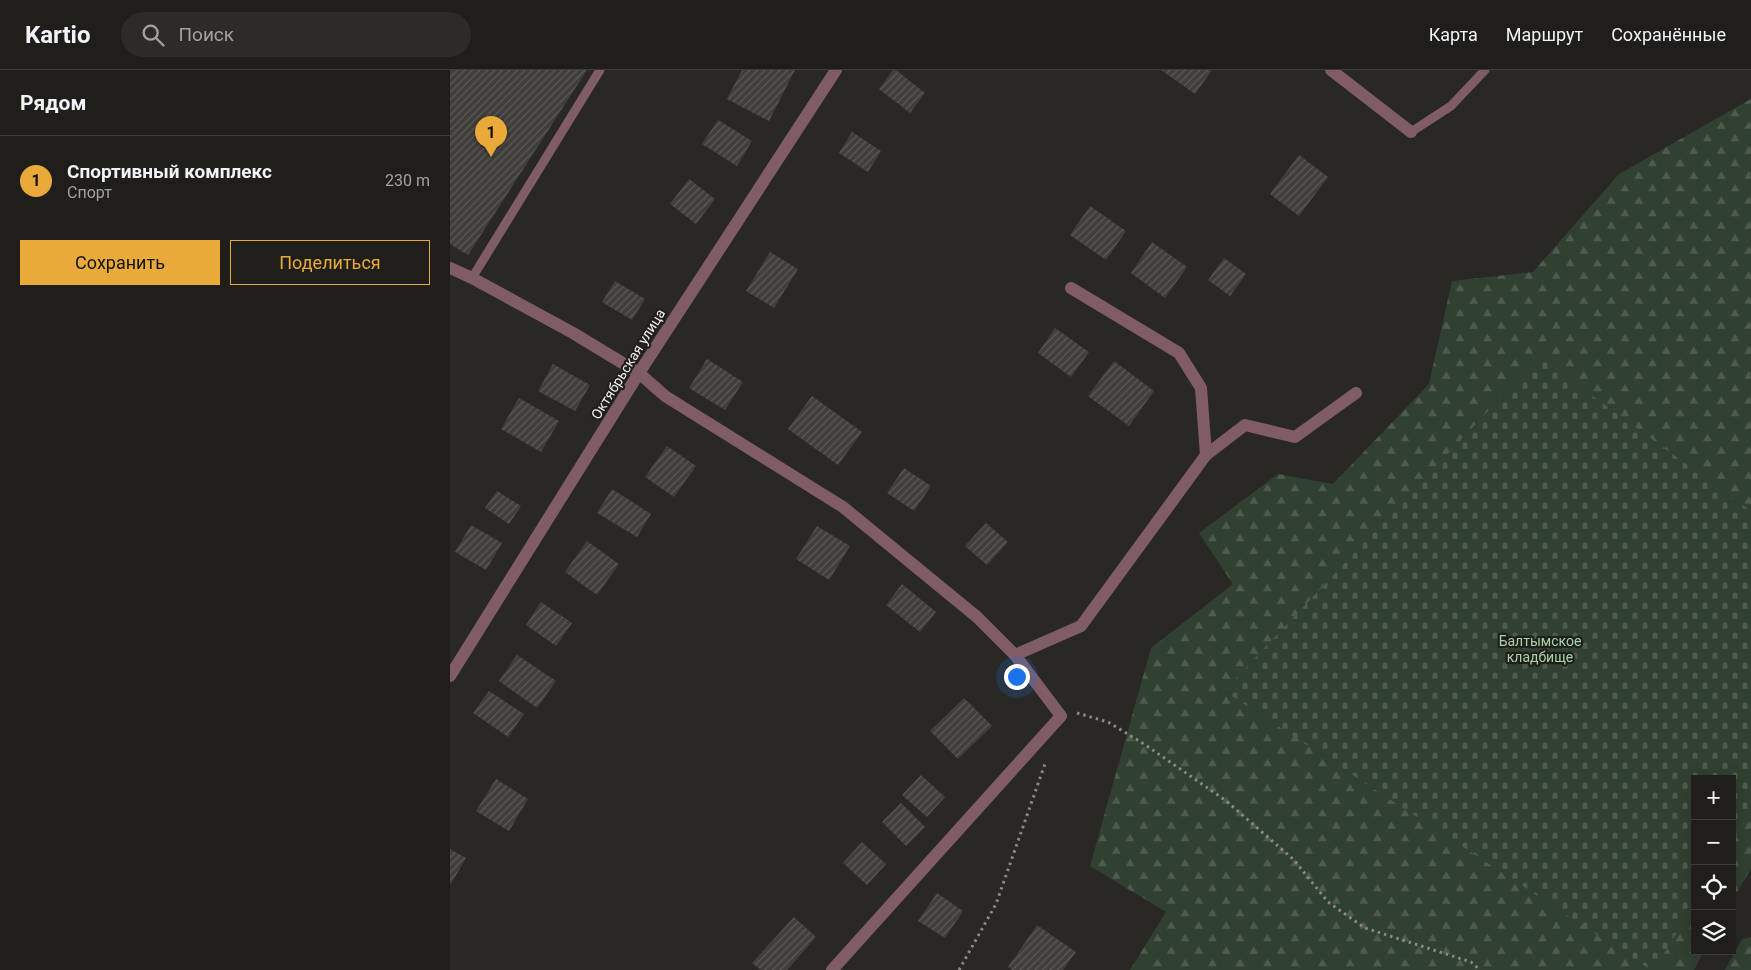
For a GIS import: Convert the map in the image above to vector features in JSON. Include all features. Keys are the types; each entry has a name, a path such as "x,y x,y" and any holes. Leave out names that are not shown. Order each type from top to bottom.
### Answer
{"street":[{"name":"Октябрьская улица","path":"450,676 640,372 836,70"},
{"path":"1331,70 1410,132"},
{"path":"450,268 573,333 640,372 665,396 843,507 977,617 1015,655 1061,716 832,970"},
{"path":"1071,288 1179,353 1201,388 1206,456"},
{"path":"1015,655 1081,626 1206,456 1245,424 1295,437 1356,392"}],"lane":[{"path":"472,278 600,70"},
{"path":"1410,132 1451,106 1485,70"}],"path":[{"path":"1061,716 1072,712 1108,722 1144,744 1225,800 1293,860 1328,902 1365,928 1470,962 1480,970"},
{"path":"959,970 996,904 1048,754"}],"green space":[{"path":"1751,99 1751,869 1736,893 1736,775 1691,775 1691,955 1702,955 1694,970 1130,970 1166,912 1090,866 1151,648 1233,584 1199,533 1278,474 1333,484 1429,384 1452,281 1533,272 1619,174"},
{"name":"Балтымское кладбище","path":"1539,357 1751,511 1751,812 1736,836 1736,775 1691,775 1691,910 1654,970 1651,970 1224,691"},
{"path":"1751,937 1751,970 1725,970 1733,955 1736,955 1736,950 1742,939"}],"building":[{"path":"450,70 587,70 468,255 450,244"},
{"path":"742,70 795,70 769,121 727,99"},
{"path":"893,70 896,70 925,93 910,113 879,89"},
{"path":"1161,70 1212,70 1195,94"},
{"path":"718,120 752,141 737,166 702,144"},
{"path":"852,132 881,151 868,172 839,153"},
{"path":"1299,155 1328,177 1299,216 1270,194"},
{"path":"689,179 715,199 696,224 670,204"},
{"path":"1090,206 1126,231 1106,260 1070,235"},
{"path":"1152,242 1187,267 1165,298 1131,273"},
{"path":"770,252 798,269 774,308 746,291"},
{"path":"1224,258 1246,274 1230,296 1208,280"},
{"path":"615,281 645,299 632,320 602,302"},
{"path":"1055,328 1089,352 1071,377 1038,353"},
{"path":"707,359 743,382 725,410 689,388"},
{"path":"1114,361 1154,391 1129,426 1088,396"},
{"path":"553,364 590,385 575,411 538,391"},
{"path":"812,396 862,432 838,465 788,429"},
{"path":"519,398 559,421 541,452 501,429"},
{"path":"667,446 696,466 674,497 645,477"},
{"path":"904,468 931,486 914,511 887,493"},
{"path":"612,489 651,514 637,537 597,513"},
{"path":"497,491 521,506 509,524 485,508"},
{"path":"986,523 1008,542 987,565 965,546"},
{"path":"471,525 502,543 486,570 455,552"},
{"path":"817,526 850,546 829,580 796,559"},
{"path":"587,541 619,564 597,595 565,572"},
{"path":"902,584 936,612 920,632 886,605"},
{"path":"541,602 572,623 556,646 526,625"},
{"path":"517,655 556,681 537,708 499,681"},
{"path":"489,691 524,714 508,737 473,713"},
{"path":"964,698 992,726 958,759 930,731"},
{"path":"921,775 945,797 927,817 902,795"},
{"path":"496,779 528,799 509,831 476,811"},
{"path":"901,803 925,827 906,846 882,822"},
{"path":"862,842 886,864 867,885 843,863"},
{"path":"450,849 466,858 451,884 450,883"},
{"path":"937,893 963,911 945,938 918,921"},
{"path":"794,917 816,937 787,970 761,970 752,963"},
{"path":"1037,925 1076,952 1063,970 1012,970 1008,967"}],"place":[{"name":"Спортивный комплекс","path":"491,157"}]}
